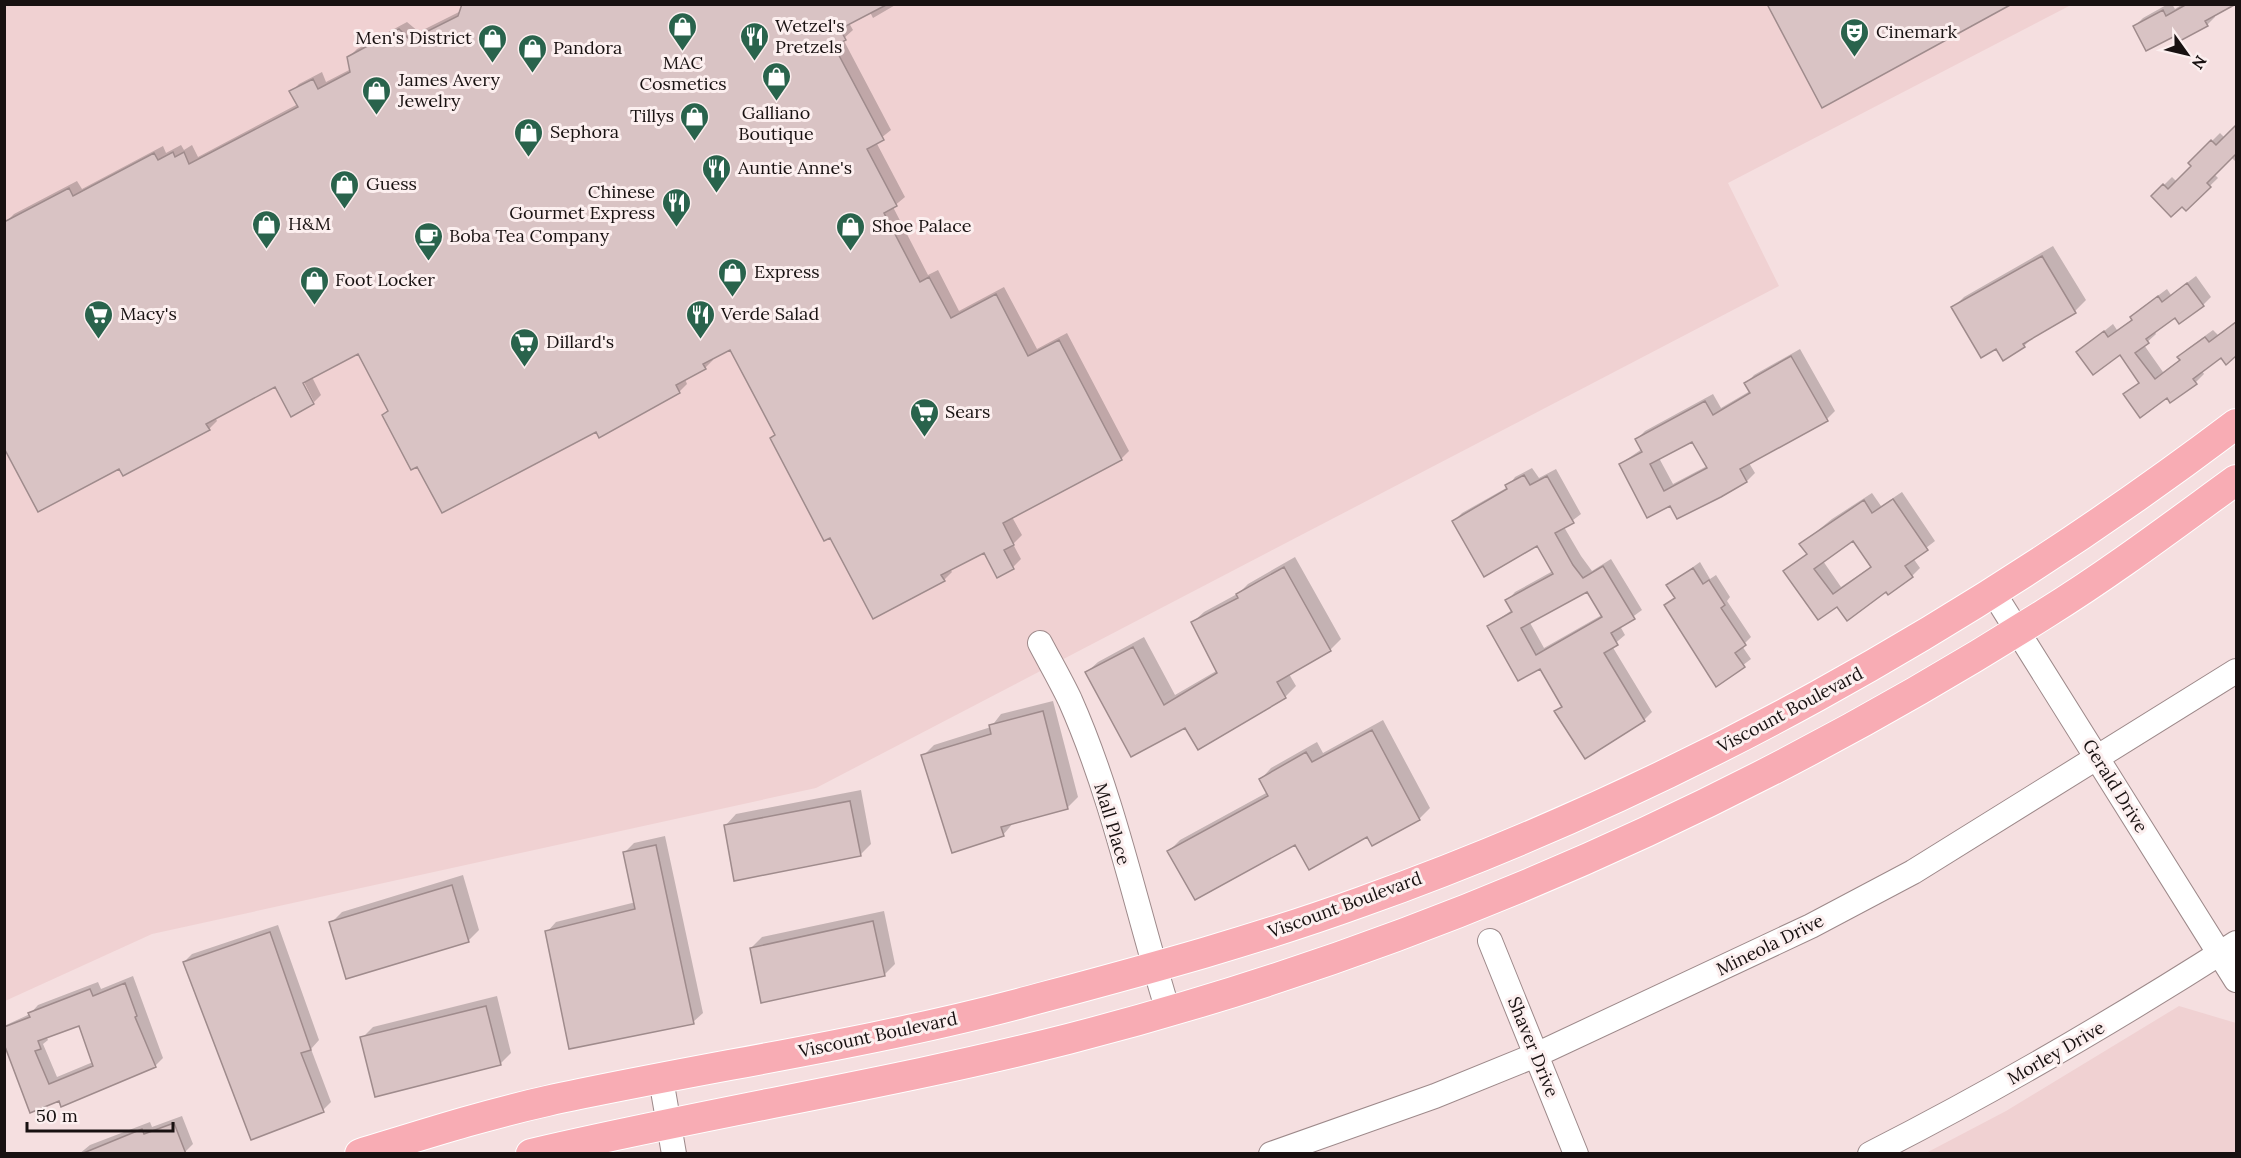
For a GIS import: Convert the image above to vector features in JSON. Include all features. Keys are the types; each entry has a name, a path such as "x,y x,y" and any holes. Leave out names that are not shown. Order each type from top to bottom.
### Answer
{"main road":[{"name":"Viscount Boulevard","path":"360,1154 545,1102 1012,1006 1225,947 1362,902 1513,843 1607,803 1764,724 1913,644 2117,511 2236,424"},
{"path":"531,1154 668,1122 973,1062 1168,1011 1384,941 1530,884 1664,825 1778,768 1955,670 2151,542 2236,480"},
{"path":"1513,843 1530,884"}],"street":[{"name":"Gerald Drive","path":"1993,592 2097,759 2228,948 2236,980"},
{"name":"Mall Place","path":"1040,643 1070,699 1084,736 1107,805 1168,1011"},
{"name":"Mineola Drive","path":"1271,1154 1435,1096 1536,1055 1779,941 1903,877 2236,671"},
{"name":"Shaver Drive","path":"1490,941 1576,1154"},
{"name":"Morley Drive","path":"1870,1154 2062,1051 2228,948"},
{"path":"661,1079 675,1154"}],"shaded area":[{"path":"4,5 2071,5 1728,183 1779,286 816,788 152,934 5,1001"},
{"path":"2179,1006 2236,1023 2236,1153 1926,1153 2006,1111"}],"building":[{"path":"462,4 888,4 840,29 846,40 834,46 884,140 867,149 897,206 884,213 920,282 929,277 951,318 996,294 1028,356 1059,340 1122,460 1003,523 1014,545 1004,550 1014,569 997,578 984,553 941,575 945,581 873,619 830,538 824,541 770,438 775,435 730,350 703,364 706,369 676,385 680,393 599,438 596,432 442,513 417,467 411,470 382,415 388,411 358,354 303,383 314,404 291,417 275,387 206,424 210,430 123,476 119,469 38,512 4,448 4,222 69,188 73,196 154,153 158,160 173,152 175,157 184,152 189,164 298,107 289,91 313,79 318,89 350,72 347,57 399,29 410,40 458,16"},
{"name":"Cinemark","path":"1767,4 2012,4 1822,108"},
{"path":"2187,4 2236,4 2205,21 2208,26 2178,42 2175,36 2146,51 2133,26 2163,10 2166,16"},
{"path":"2236,125 2236,154 2207,183 2211,187 2186,211 2182,207 2171,217 2151,196 2163,184 2168,189 2191,166 2188,163 2211,140 2216,145"},
{"path":"2042,256 2076,313 2023,344 2025,347 2003,361 1996,349 1981,358 1951,307"},
{"path":"2187,283 2204,306 2179,324 2175,318 2146,339 2149,343 2135,353 2155,379 2180,360 2177,357 2205,337 2209,342 2236,322 2236,356 2226,365 2221,358 2193,379 2197,384 2170,403 2167,398 2140,418 2123,394 2139,383 2120,355 2093,375 2076,352 2104,331 2108,337 2132,320 2130,317 2158,296 2162,302"},
{"path":"1791,356 1828,421 1740,469 1747,482 1721,497 1677,519 1670,506 1647,518 1619,464 1642,452 1635,439 1705,401 1713,415 1750,393 1744,383","holes":["1692,442 1707,468 1664,491 1650,464"]},
{"path":"1524,475 1530,485 1547,476 1574,523 1555,533 1573,565 1583,578 1603,566 1635,619 1611,633 1618,645 1604,653 1645,721 1585,759 1554,711 1562,707 1540,669 1518,681 1487,626 1512,612 1505,600 1553,574 1537,546 1484,577 1452,521 1507,489 1505,485","holes":["1587,592 1602,617 1536,655 1521,628"]},
{"path":"1893,499 1928,550 1905,566 1913,577 1888,595 1886,592 1847,621 1837,607 1818,620 1783,571 1807,554 1799,544 1864,500 1872,513","holes":["1853,541 1871,567 1833,594 1814,569"]},
{"path":"1284,567 1331,651 1277,682 1286,698 1198,750 1185,728 1131,757 1085,672 1133,647 1164,705 1217,673 1191,622 1238,598 1236,594"},
{"path":"1693,568 1703,584 1709,580 1725,605 1721,608 1746,645 1735,653 1745,667 1716,687 1664,605 1675,598 1666,585"},
{"path":"1043,711 1068,809 1001,827 1004,836 952,853 921,755 991,734 989,725"},
{"path":"1372,730 1420,820 1372,846 1367,837 1309,870 1295,845 1195,900 1167,851 1268,796 1259,779 1306,752 1312,762"},
{"path":"850,801 861,856 734,881 724,825"},
{"path":"656,845 694,1024 569,1049 545,931 635,909 623,852"},
{"path":"452,885 469,942 346,979 329,922"},
{"path":"873,921 885,976 761,1003 750,948"},
{"path":"270,932 311,1050 301,1053 324,1112 251,1140 183,962"},
{"path":"125,983 137,1016 135,1017 156,1067 61,1107 59,1101 30,1113 4,1044 4,1027 30,1017 28,1013 90,989 93,996","holes":["79,1026 93,1066 49,1084 35,1051 41,1049 38,1041"]},
{"path":"486,1006 501,1065 375,1097 360,1037"},
{"path":"174,1123 186,1154 81,1154 142,1129 144,1134"}],"place":[{"name":"MAC Cosmetics","path":"683,52"},
{"name":"Cinemark","path":"1855,58"},
{"name":"Wetzel's Pretzels","path":"754,62"},
{"name":"Men's District","path":"493,64"},
{"name":"Pandora","path":"532,74"},
{"name":"Galliano Boutique","path":"776,102"},
{"name":"James Avery Jewelry","path":"377,116"},
{"name":"Tillys","path":"695,142"},
{"name":"Sephora","path":"529,158"},
{"name":"Auntie Anne's","path":"717,194"},
{"name":"Guess","path":"345,210"},
{"name":"Chinese Gourmet Express","path":"676,228"},
{"name":"H&M","path":"267,250"},
{"name":"Shoe Palace","path":"851,252"},
{"name":"Boba Tea Company","path":"428,262"},
{"name":"Express","path":"733,298"},
{"name":"Foot Locker","path":"314,306"},
{"name":"Macy's","path":"99,340"},
{"name":"Verde Salad","path":"700,340"},
{"name":"Dillard's","path":"525,368"},
{"name":"Sears","path":"924,438"}]}
